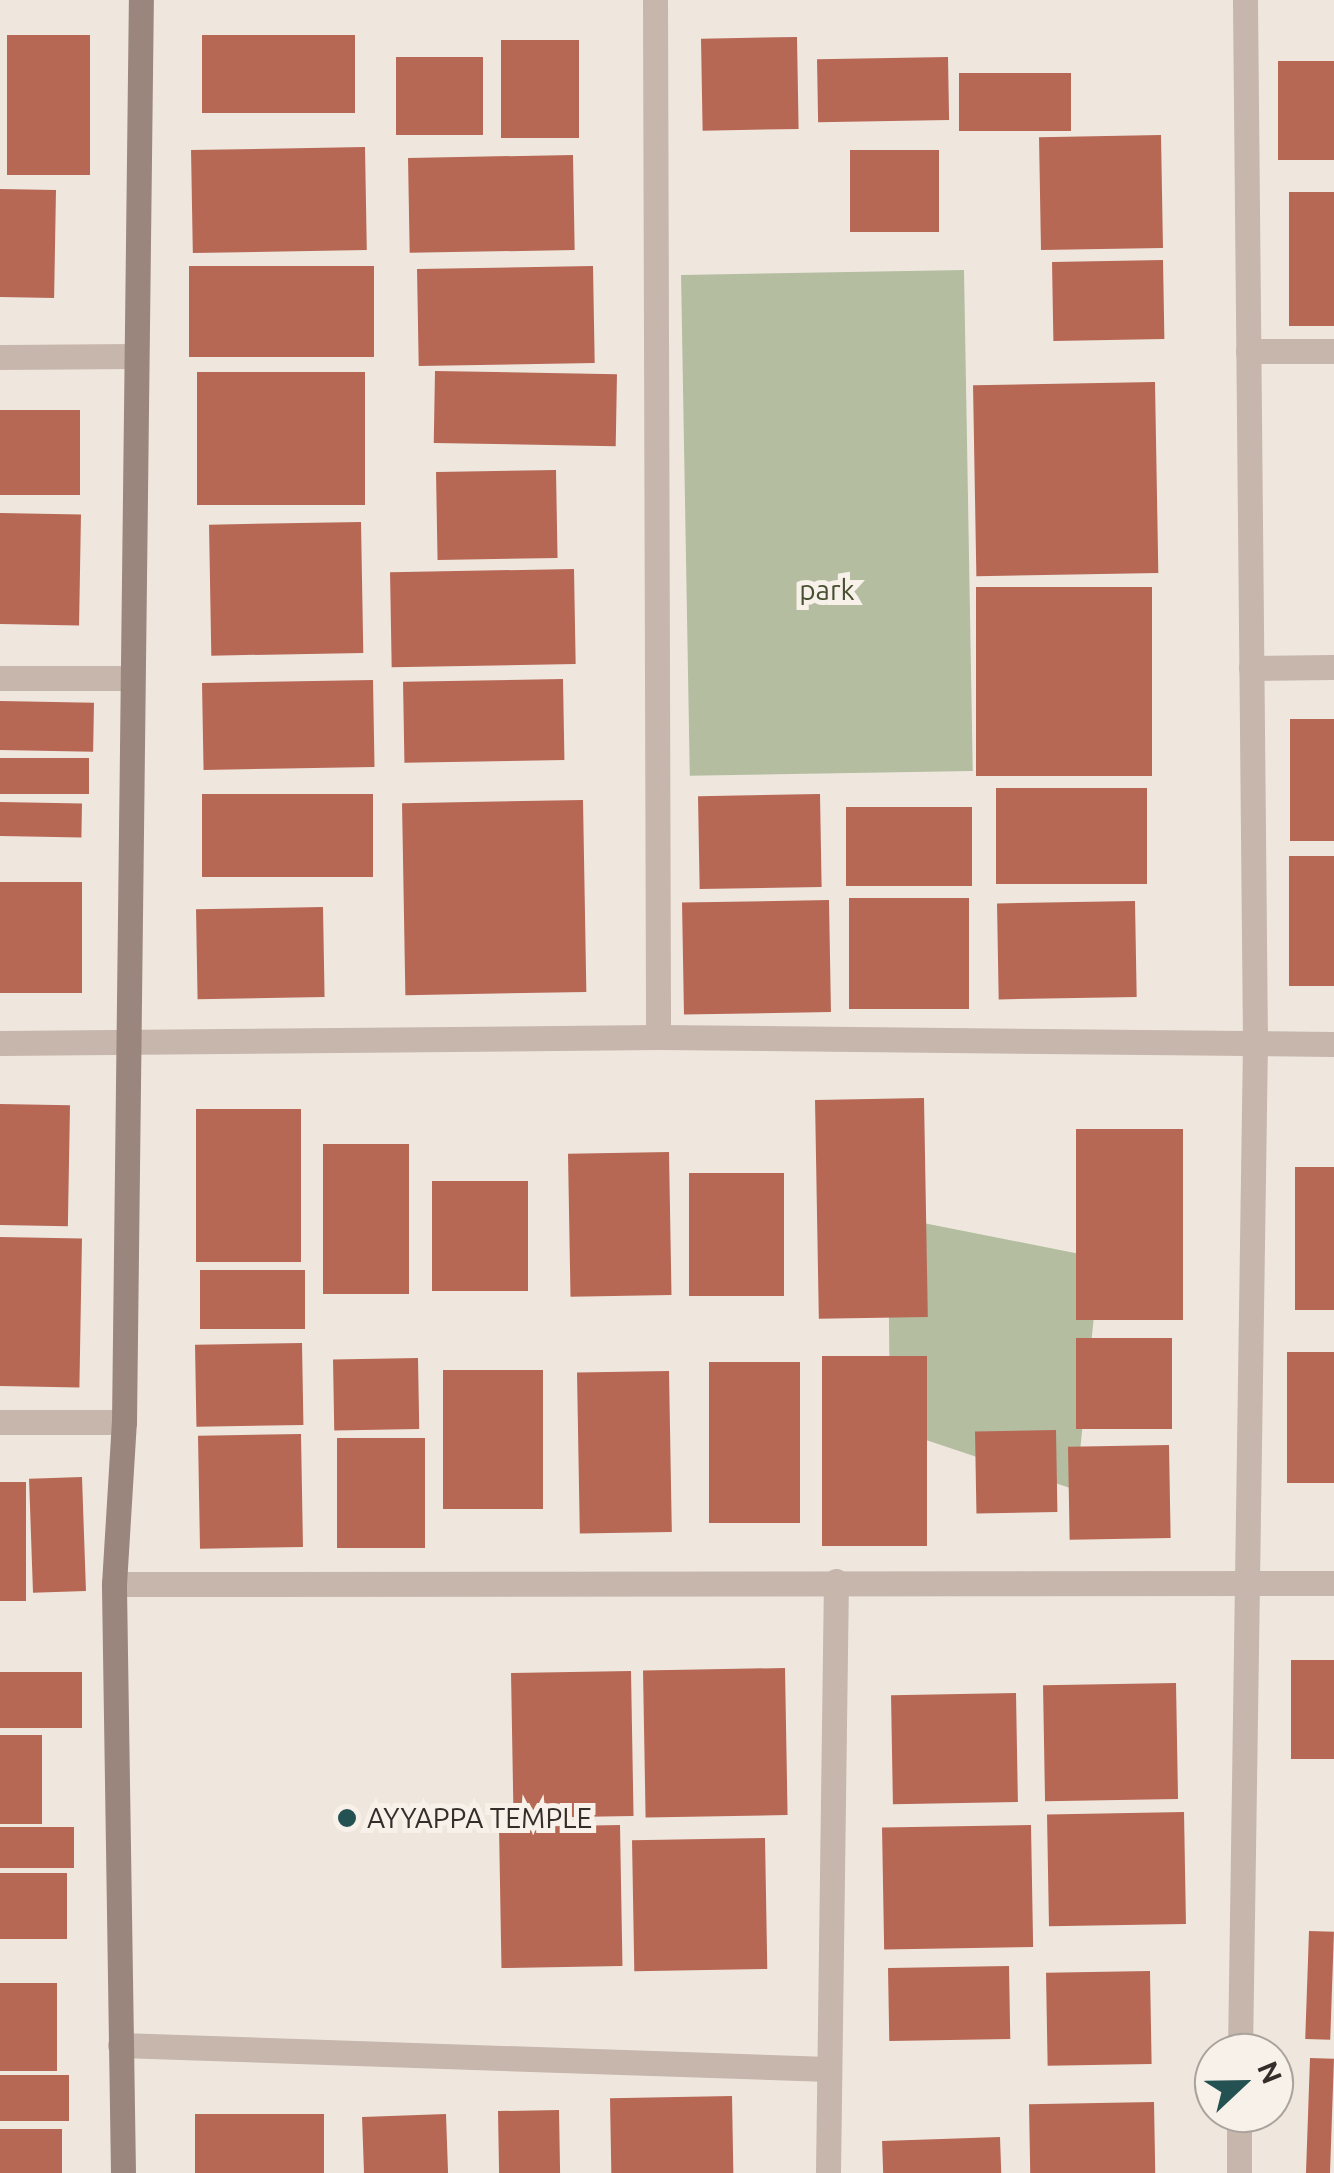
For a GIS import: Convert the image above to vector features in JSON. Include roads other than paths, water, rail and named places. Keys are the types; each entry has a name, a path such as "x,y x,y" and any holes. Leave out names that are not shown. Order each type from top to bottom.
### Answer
{"street":[{"path":"124,2173 114,1584 124,1422 125,1042 141,0"},
{"path":"656,0 658,1037"},
{"path":"1240,2033 1255,1043 1245,0"},
{"path":"1248,351 1334,351"},
{"path":"0,357 135,356"},
{"path":"1251,668 1334,668"},
{"path":"0,678 130,678"},
{"path":"0,1043 658,1037 1334,1044"},
{"path":"0,1422 124,1422"},
{"path":"828,2173 836,1581"},
{"path":"114,1584 1334,1583"},
{"path":"120,2045 829,2069"},
{"path":"1238,2173 1239,2133"}],"place":[{"name":"AYYAPPA TEMPLE","path":"347,1818"}],"park label":[{"name":"park","path":"827,590"}]}
